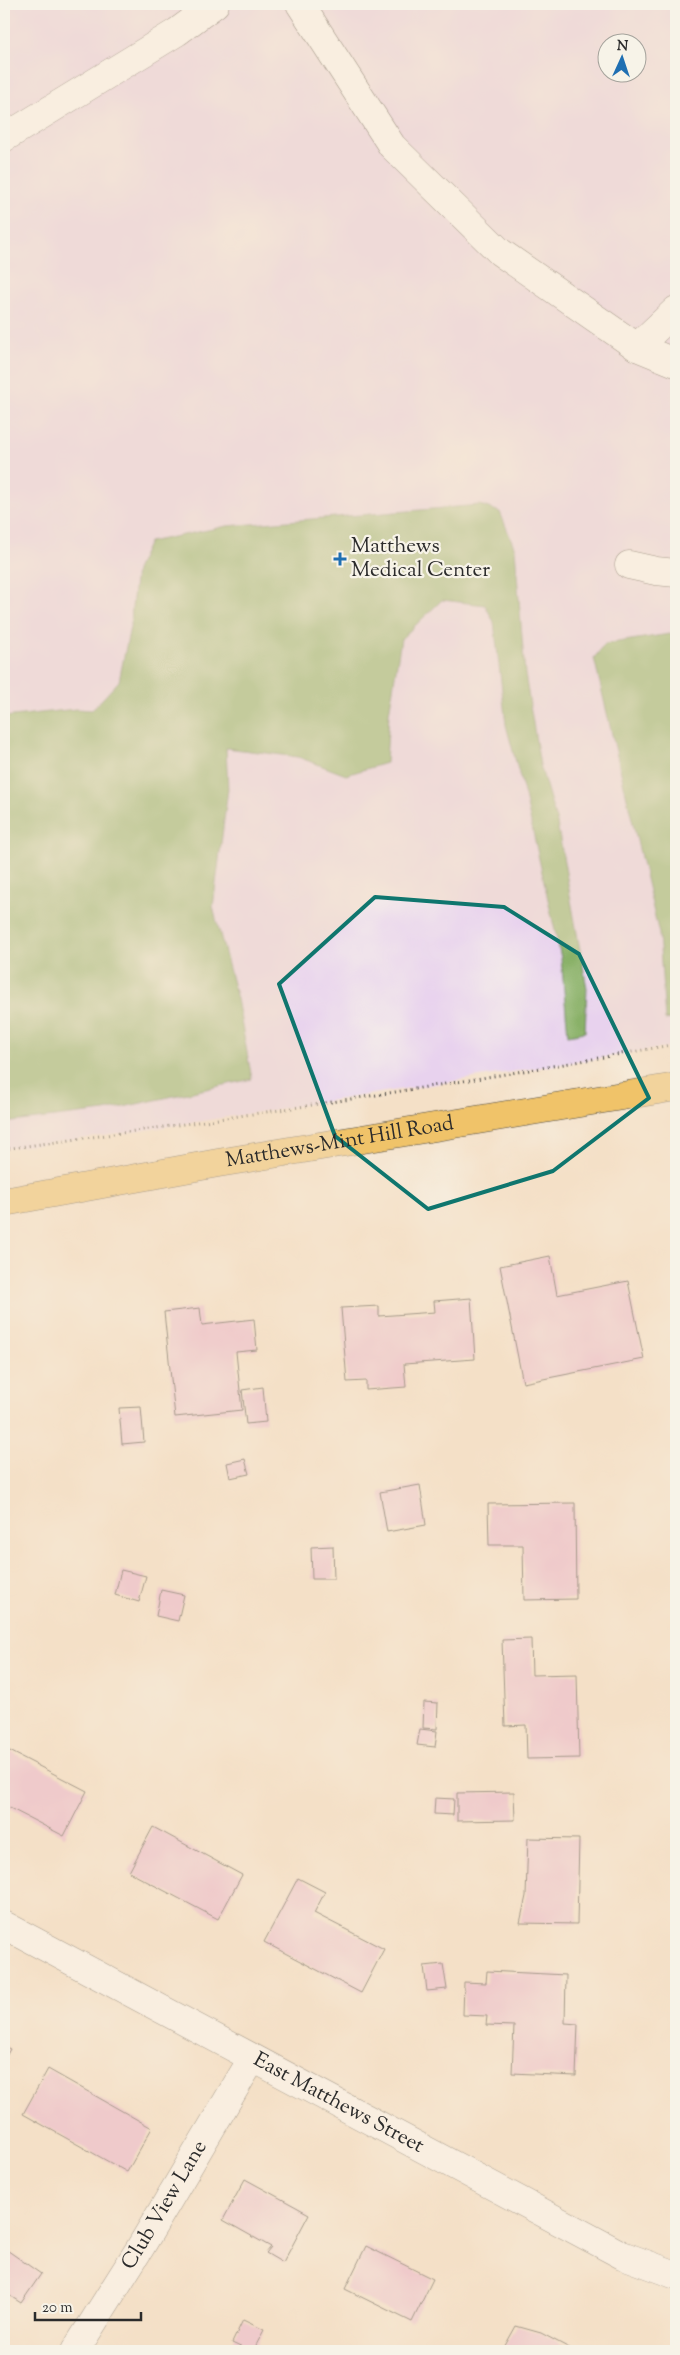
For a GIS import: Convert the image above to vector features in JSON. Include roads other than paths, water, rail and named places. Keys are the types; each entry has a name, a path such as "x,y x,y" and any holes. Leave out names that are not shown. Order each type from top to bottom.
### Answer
{"main road":[{"name":"Matthews-Mint Hill Road","path":"4,1202 218,1163 676,1087"}],"street":[{"path":"4,138 177,32 215,4"},
{"path":"300,4 392,146 500,252 637,347 676,363"},
{"path":"637,347 676,310"},
{"path":"629,565 676,573"},
{"name":"East Matthews Street","path":"4,1925 622,2255 676,2275"},
{"name":"Club View Lane","path":"75,2351 140,2248 252,2059"}],"place":[{"name":"Matthews Medical Center","path":"340,559"}]}
